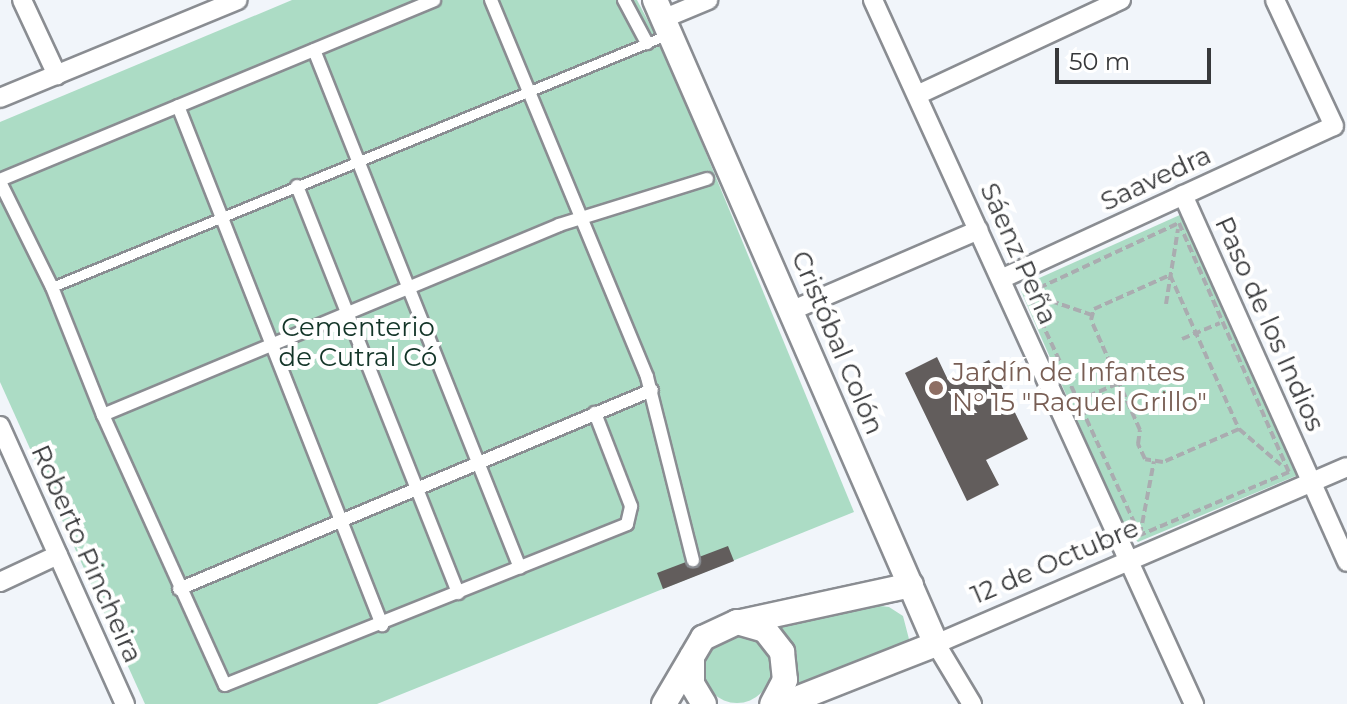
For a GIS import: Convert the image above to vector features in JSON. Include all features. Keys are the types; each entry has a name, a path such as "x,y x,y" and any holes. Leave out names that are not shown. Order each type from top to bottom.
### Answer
{"main road":[{"name":"Cristóbal Colón","path":"664,17 936,644"},
{"path":"664,704 710,631 737,622 911,585"},
{"path":"737,622 772,636 785,661 784,696 772,704"},
{"name":"12 de Octubre","path":"784,696 936,644"},
{"path":"693,655 692,684 704,704"}],"street":[{"path":"22,0 57,75"},
{"path":"434,0 0,181 52,287 103,415 225,685 382,625 632,518 595,413"},
{"path":"491,0 652,390 693,560"},
{"path":"624,0 647,43"},
{"path":"664,17 708,0"},
{"name":"Sáenz Peña","path":"873,0 1194,704"},
{"path":"917,95 1094,6 1121,0"},
{"name":"Saavedra","path":"1001,279 1334,126 1275,0"},
{"path":"0,98 235,1"},
{"path":"314,50 520,568"},
{"path":"178,106 382,625"},
{"path":"103,415 581,218 707,179"},
{"path":"297,186 458,593"},
{"name":"Paso de los Indios","path":"1183,195 1347,562"},
{"path":"793,310 979,230"},
{"path":"179,589 652,390"},
{"name":"Roberto Pincheira","path":"0,426 125,704"},
{"name":"12 de Octubre","path":"936,644 1347,467"},
{"path":"0,582 58,555"},
{"name":"Cristóbal Colón","path":"936,644 972,704"}],"lane":[{"path":"52,287 647,43 664,17"}],"path":[{"path":"1166,304 1179,223"},
{"path":"1028,293 1179,223"},
{"path":"1179,223 1289,472"},
{"path":"1170,275 1094,309 1092,315 1140,430 1138,444 1145,459 1163,462 1239,429"},
{"path":"1170,275 1239,429 1289,472"},
{"path":"1028,293 1092,315"},
{"path":"1028,293 1075,402 1140,535"},
{"path":"1182,339 1223,322"},
{"path":"1075,402 1119,383"},
{"path":"1140,535 1154,461"},
{"path":"1140,535 1289,472"}],"green space":[{"name":"Cementerio de Cutral Có","path":"292,0 637,0 663,49 854,512 377,704 145,704 0,382 0,122"},
{"path":"1182,214 1298,475 1138,542 1125,530 1021,291 1026,284"},
{"path":"872,605 889,607 903,616 910,643 793,694 797,653 779,625"},
{"path":"737,635 761,645 771,669 761,693 737,703 713,693 703,669 713,645"}],"building":[{"path":"937,357 948,380 989,360 1028,439 986,460 999,485 967,501 905,373"},
{"path":"728,546 734,561 663,589 657,573"}],"place":[{"name":"Jardín de Infantes N° 15 \"Raquel Grillo\"","path":"936,388"}]}
